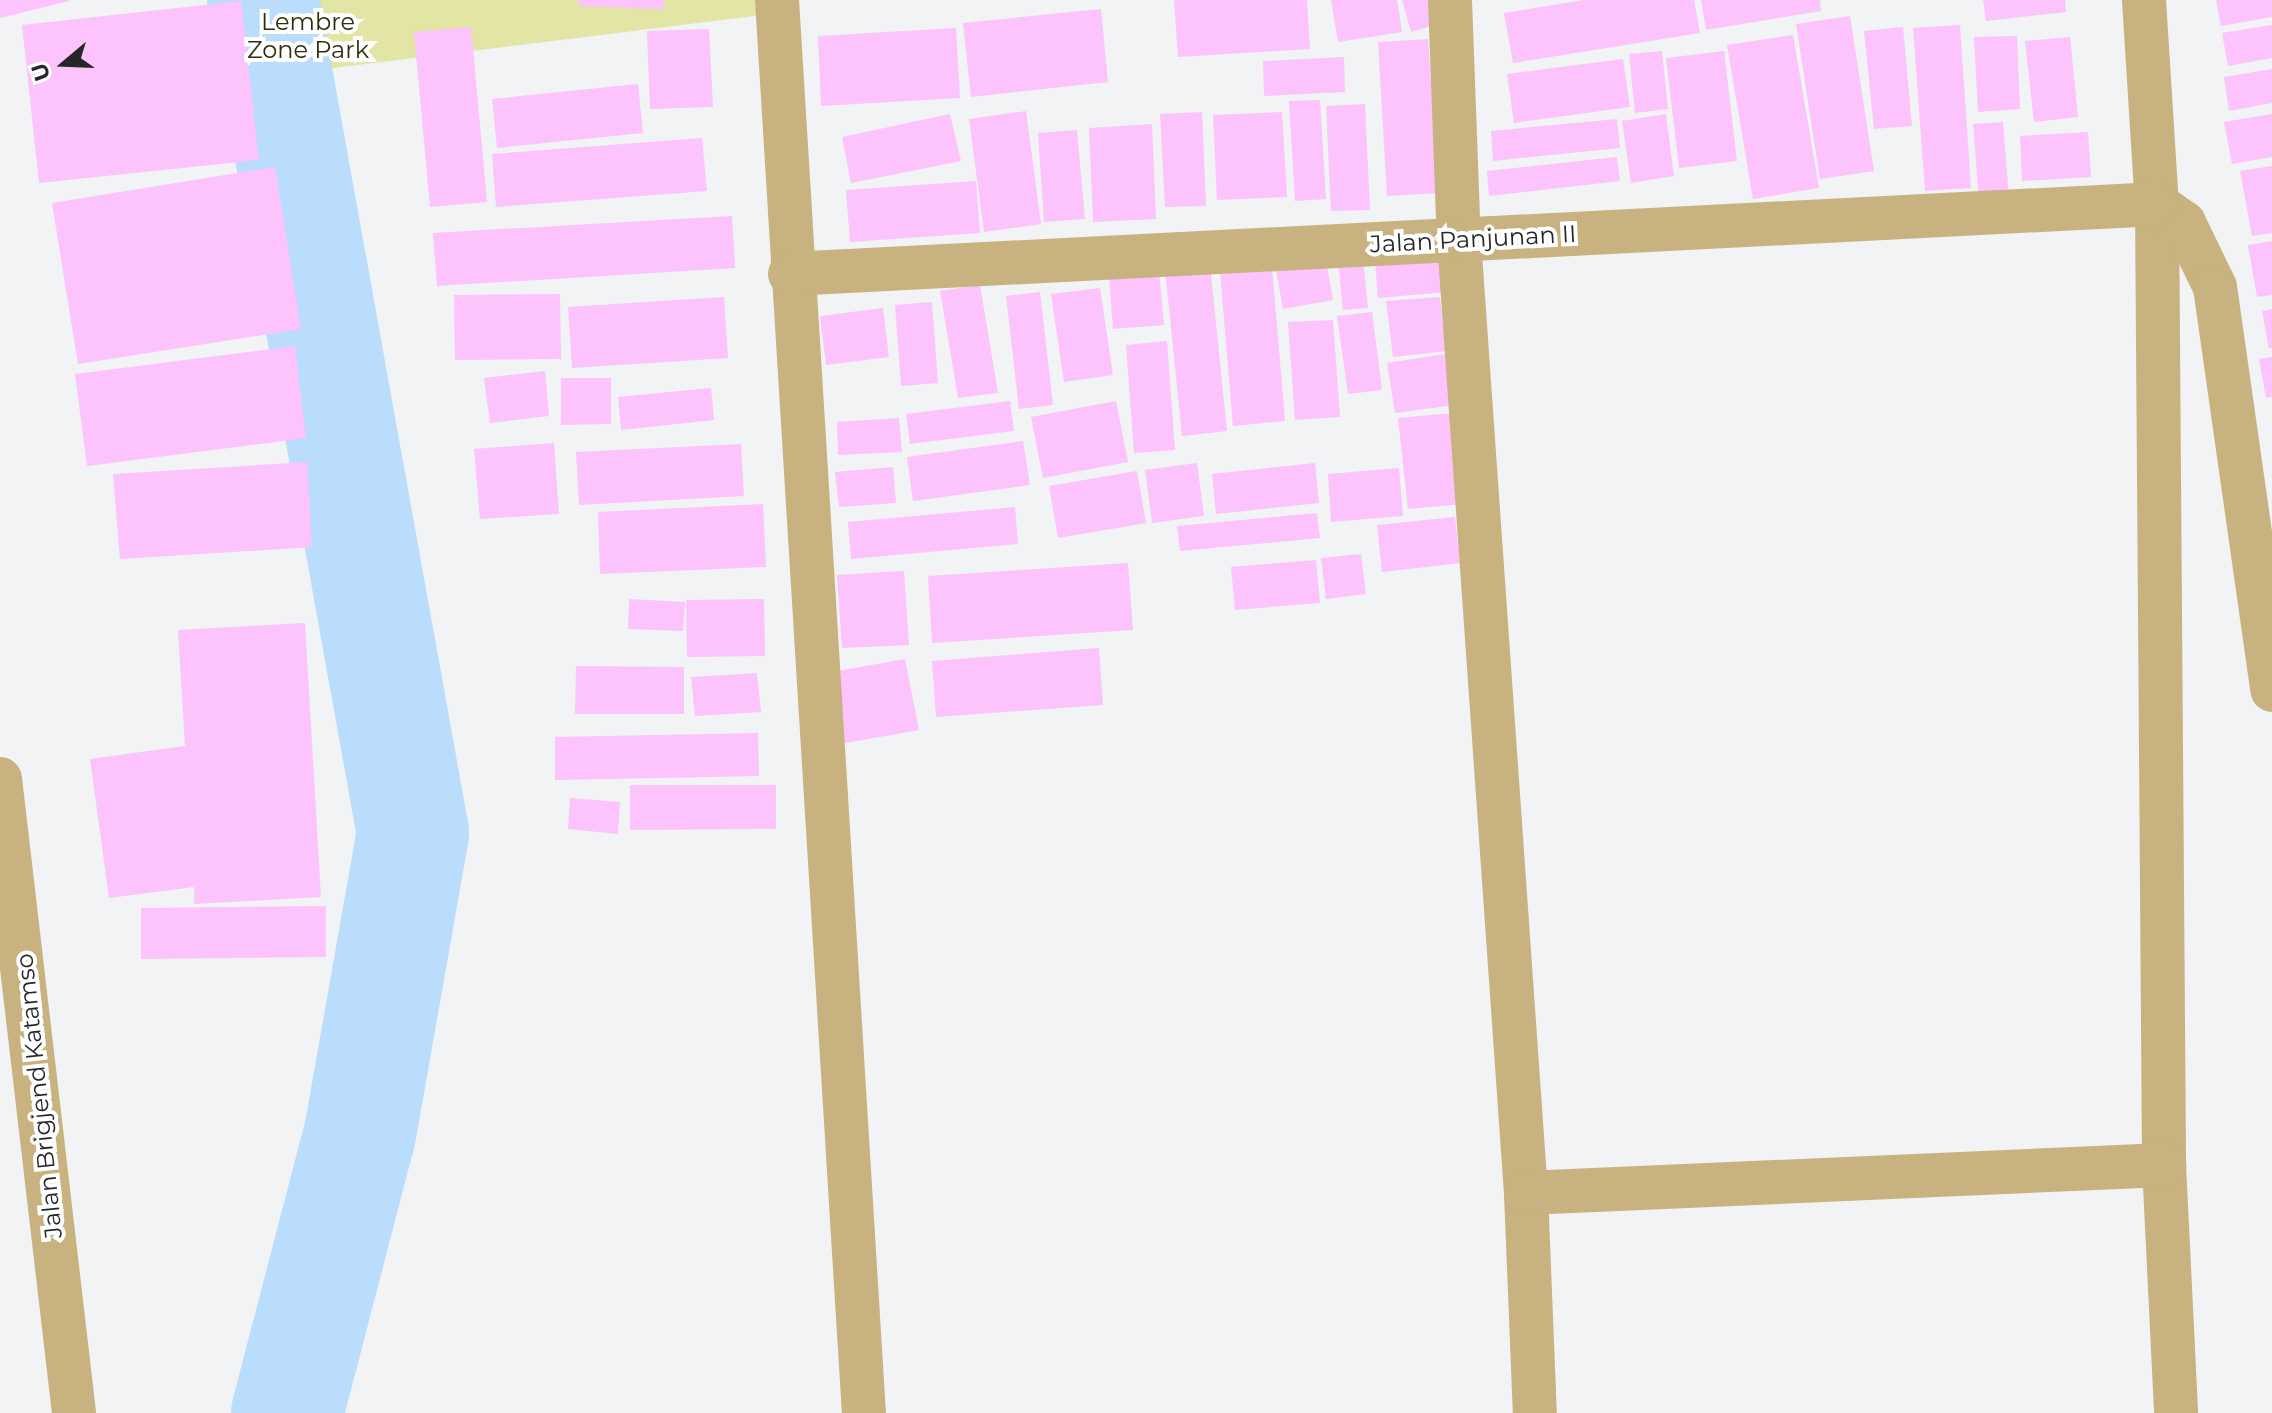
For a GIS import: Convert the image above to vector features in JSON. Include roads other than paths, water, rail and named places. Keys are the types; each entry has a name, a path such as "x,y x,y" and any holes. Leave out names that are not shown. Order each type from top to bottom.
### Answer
{"street":[{"path":"777,0 790,274 864,1413"},
{"path":"1450,0 1459,240 1526,1193 1535,1413"},
{"path":"2144,0 2157,204 2164,1165 2176,1413"},
{"path":"2157,204 2184,223 2215,287 2272,690"},
{"name":"Jalan Panjunan II","path":"790,274 2157,204"},
{"name":"Jalan Brigjend Katamso","path":"0,779 74,1413"},
{"path":"1526,1193 2164,1165"}],"waterway":[{"path":"263,0 413,833 360,1133 287,1413"}],"park label":[{"name":"Lembre Zone Park","path":"308,36"}]}
